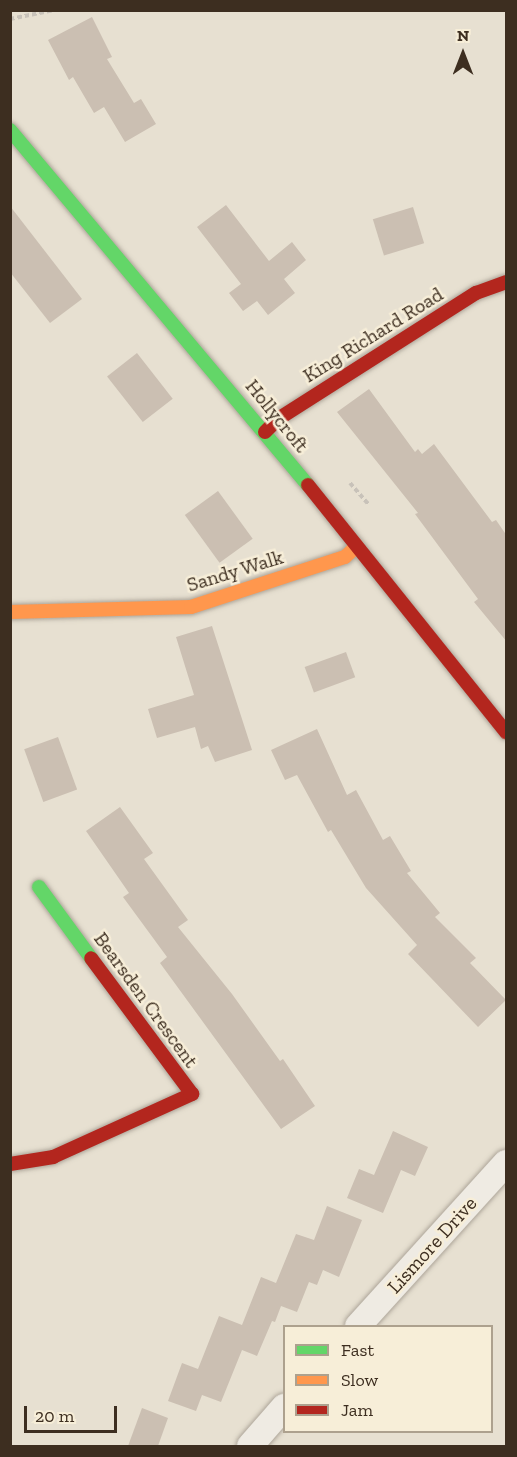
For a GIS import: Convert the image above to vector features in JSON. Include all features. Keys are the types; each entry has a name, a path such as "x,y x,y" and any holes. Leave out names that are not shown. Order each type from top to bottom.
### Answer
{"street":[{"name":"Hollycroft","path":"10,130 266,432 507,732"},
{"name":"King Richard Road","path":"266,432 278,419 476,293 507,282"},
{"name":"Sandy Walk","path":"10,612 191,607 345,557 357,546"},
{"name":"Bearsden Crescent","path":"10,1164 53,1157 192,1094 39,887"},
{"name":"Lismore Drive","path":"359,1325 507,1163"},
{"path":"250,1446 283,1409"}],"path":[{"path":"10,19 54,10"}],"building":[{"path":"92,17 112,57 107,59 134,103 141,99 156,124 125,142 104,107 94,113 73,77 69,80 48,40"},
{"path":"226,205 269,261 292,242 306,260 284,279 295,293 268,315 257,301 243,311 229,293 241,284 197,227"},
{"path":"10,206 82,299 50,323 10,272"},
{"path":"413,207 424,243 384,256 373,219"},
{"path":"137,353 173,399 143,422 107,376"},
{"path":"369,389 415,452 418,449 422,454 434,444 492,522 496,520 507,536 507,642 474,602 478,599 415,514 418,513 337,412"},
{"path":"218,491 253,539 220,563 185,515"},
{"path":"212,626 252,750 215,762 208,746 201,749 195,727 157,738 148,709 194,695 176,637"},
{"path":"346,652 355,677 314,692 305,667"},
{"path":"317,729 347,795 356,790 383,840 390,836 411,871 407,873 440,913 435,917 476,958 470,963 506,1000 478,1027 408,954 417,945 366,888 331,830 328,832 297,775 285,780 271,750"},
{"path":"58,737 77,790 43,802 24,749"},
{"path":"120,807 153,853 144,859 188,920 178,927 232,994 280,1061 283,1059 315,1106 281,1129 160,963 167,957 123,897 129,893 86,831"},
{"path":"393,1131 428,1147 415,1176 401,1170 383,1213 347,1198 359,1169 374,1175"},
{"path":"327,1206 362,1220 339,1277 323,1270 317,1285 309,1282 297,1312 281,1306 257,1356 242,1350 221,1402 202,1395 196,1411 168,1401 182,1363 198,1369 219,1316 242,1325 261,1277 276,1283 296,1234 314,1240"},
{"path":"142,1408 168,1418 158,1446 128,1446"}],"traffic: fast":[{"path":"10,130 308,485"},
{"path":"39,887 91,958"}],"traffic: slow":[{"path":"10,612 191,607 345,557 357,546"}],"traffic: jam":[{"path":"265,432 278,419 476,293 506,282"},
{"path":"308,485 506,732"},
{"path":"10,1164 53,1157 192,1094 91,958"}]}
